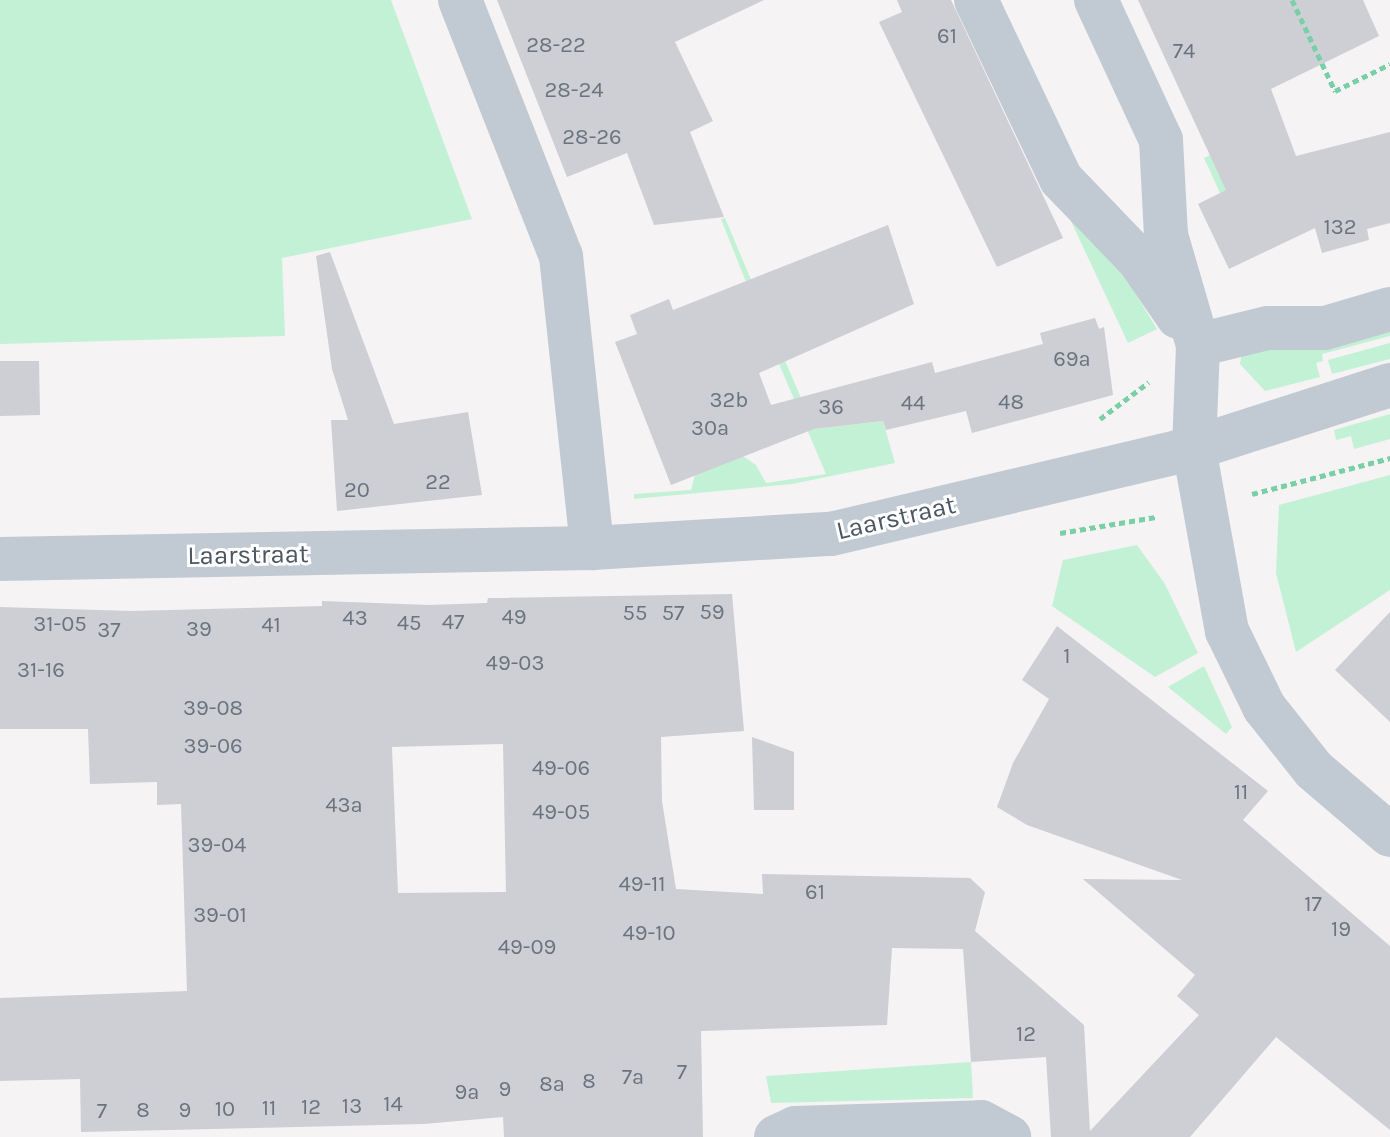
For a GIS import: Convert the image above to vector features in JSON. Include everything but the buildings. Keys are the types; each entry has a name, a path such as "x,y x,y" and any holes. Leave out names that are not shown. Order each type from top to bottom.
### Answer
{"street":[{"path":"460,0 561,256 592,548"},
{"path":"976,0 1061,179 1139,260 1198,345"},
{"path":"1096,0 1161,140 1166,235 1198,345 1194,448 1227,631 1264,707 1314,770 1390,835"},
{"path":"1198,345 1268,328 1325,328 1390,309"},
{"name":"Laarstraat","path":"0,559 592,548 831,534 1194,448 1390,385"},
{"path":"776,1137 795,1128 981,1122 1009,1137"}],"path":[{"path":"1292,0 1335,91 1390,64"},
{"path":"1203,509 1390,458"}],"green space":[{"path":"0,0 391,0 472,219 282,258 285,336 0,344"},
{"path":"1390,69 1242,140 1257,176 1220,193 1204,158"},
{"path":"1069,217 1094,225 1157,329 1128,343"},
{"path":"725,218 814,429 883,421 895,463 792,484 634,499 634,494 691,490 696,471 740,454 756,465 766,483 826,474 721,219"},
{"path":"1390,322 1390,336 1322,354 1323,361 1316,363 1320,377 1265,391 1240,364 1242,352"},
{"path":"1390,343 1390,359 1332,374 1328,360"},
{"path":"1390,414 1390,439 1354,449 1351,436 1336,440 1334,430"},
{"path":"1390,475 1390,590 1296,652 1276,573 1279,505"},
{"path":"1137,545 1165,584 1198,653 1155,677 1052,606 1063,560"},
{"path":"1204,666 1232,727 1226,734 1168,687"},
{"path":"971,1062 973,1098 771,1103 766,1076"}]}
